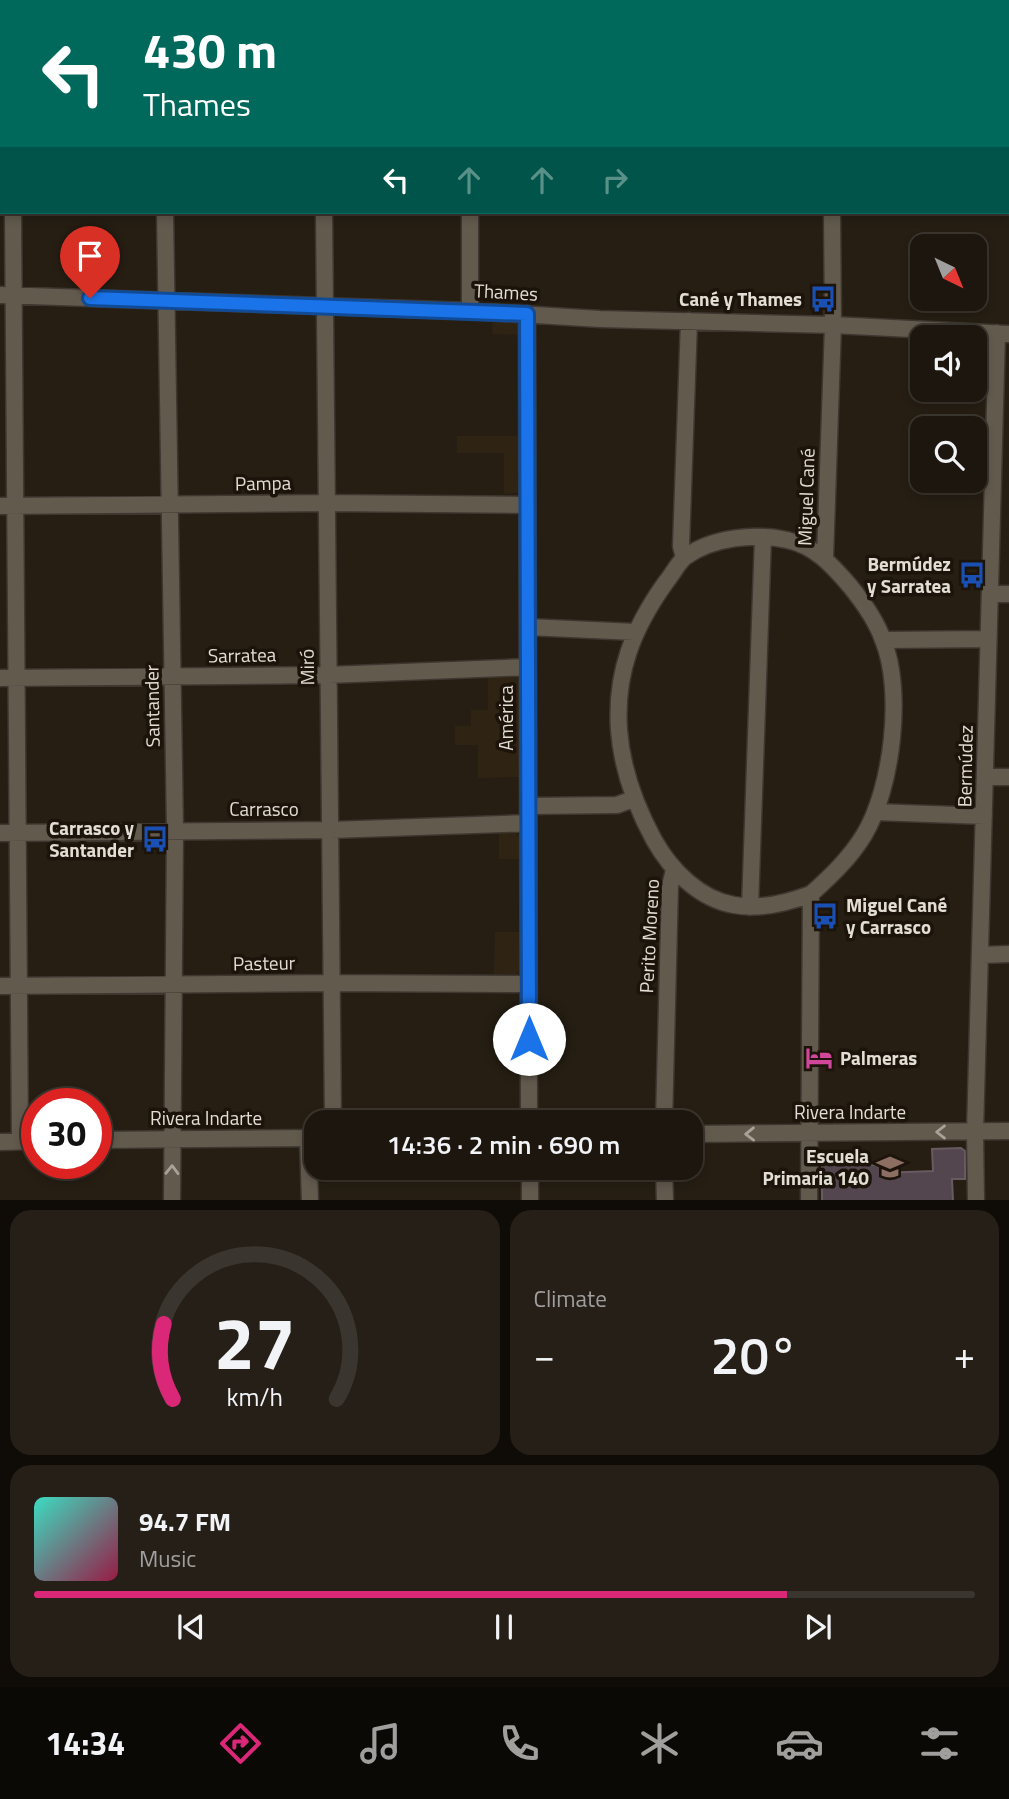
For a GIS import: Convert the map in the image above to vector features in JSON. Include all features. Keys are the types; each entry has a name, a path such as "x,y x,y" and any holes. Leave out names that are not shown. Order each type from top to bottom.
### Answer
{"street":[{"path":"13,214 7,295 8,506 19,678 20,986 26,1088"},
{"name":"Santander","path":"165,214 175,830 172,1200"},
{"name":"Miró","path":"324,214 333,1110"},
{"path":"470,214 470,311"},
{"name":"Miguel Cané","path":"811,894 854,850 876,812 889,762 893,719 892,678 884,640 863,602 825,558 833,325 832,214"},
{"name":"Thames","path":"7,295 1003,333"},
{"name":"América","path":"527,314 529,1110"},
{"path":"689,321 681,546 684,558 732,538 763,537 789,540 808,547 825,558"},
{"name":"Bermúdez","path":"976,1200 975,1132 990,594 1003,333"},
{"name":"Pampa","path":"8,506 327,503 527,505"},
{"path":"750,907 763,537"},
{"name":"Perito Moreno","path":"664,1110 670,886 674,870 633,799 619,729 622,677 635,632 648,608 684,558"},
{"path":"990,594 1009,594"},
{"path":"528,627 635,632"},
{"path":"884,640 989,639"},
{"name":"Sarratea","path":"0,678 328,675 527,667"},
{"path":"985,777 1009,777"},
{"path":"528,806 617,804 633,799"},
{"path":"876,812 985,816"},
{"name":"Carrasco","path":"0,833 331,830 528,823"},
{"path":"674,870 721,902 750,907 778,904 811,894 813,911 809,1200"},
{"path":"982,955 1009,954"},
{"name":"Pasteur","path":"0,986 529,984"},
{"name":"Rivera Indarte","path":"703,1134 1009,1130"},
{"name":"Rivera Indarte","path":"112,1140 304,1139"},
{"path":"0,1142 21,1141"},
{"path":"310,1200 311,1180"},
{"path":"530,1180 530,1200"},
{"path":"664,1180 665,1200"}],"shaded area":[{"path":"493,318 516,321 519,335 492,334"},
{"path":"457,436 520,436 520,488 517,493 504,494 504,453 457,453"},
{"path":"488,675 512,675 520,678 523,777 478,778 478,745 455,745 455,726 471,726 471,710 488,710"},
{"path":"499,830 517,834 522,842 522,859 499,859"},
{"path":"495,932 522,932 522,968 516,974 494,975"}],"building":[{"path":"961,1148 965,1151 965,1179 952,1179 953,1200 822,1200 822,1156 862,1156 864,1165 882,1165 882,1173 933,1171 932,1149"}],"place":[{"name":"Cané y Thames","path":"823,299"},
{"name":"Bermúdez y Sarratea","path":"972,575"},
{"name":"Carrasco y Santander","path":"155,839"},
{"name":"Miguel Cané y Carrasco","path":"825,916"},
{"name":"Palmeras","path":"819,1058"},
{"name":"Escuela Primaria 140","path":"890,1167"}],"route":[{"path":"90,298 527,314 529,1039"}]}
